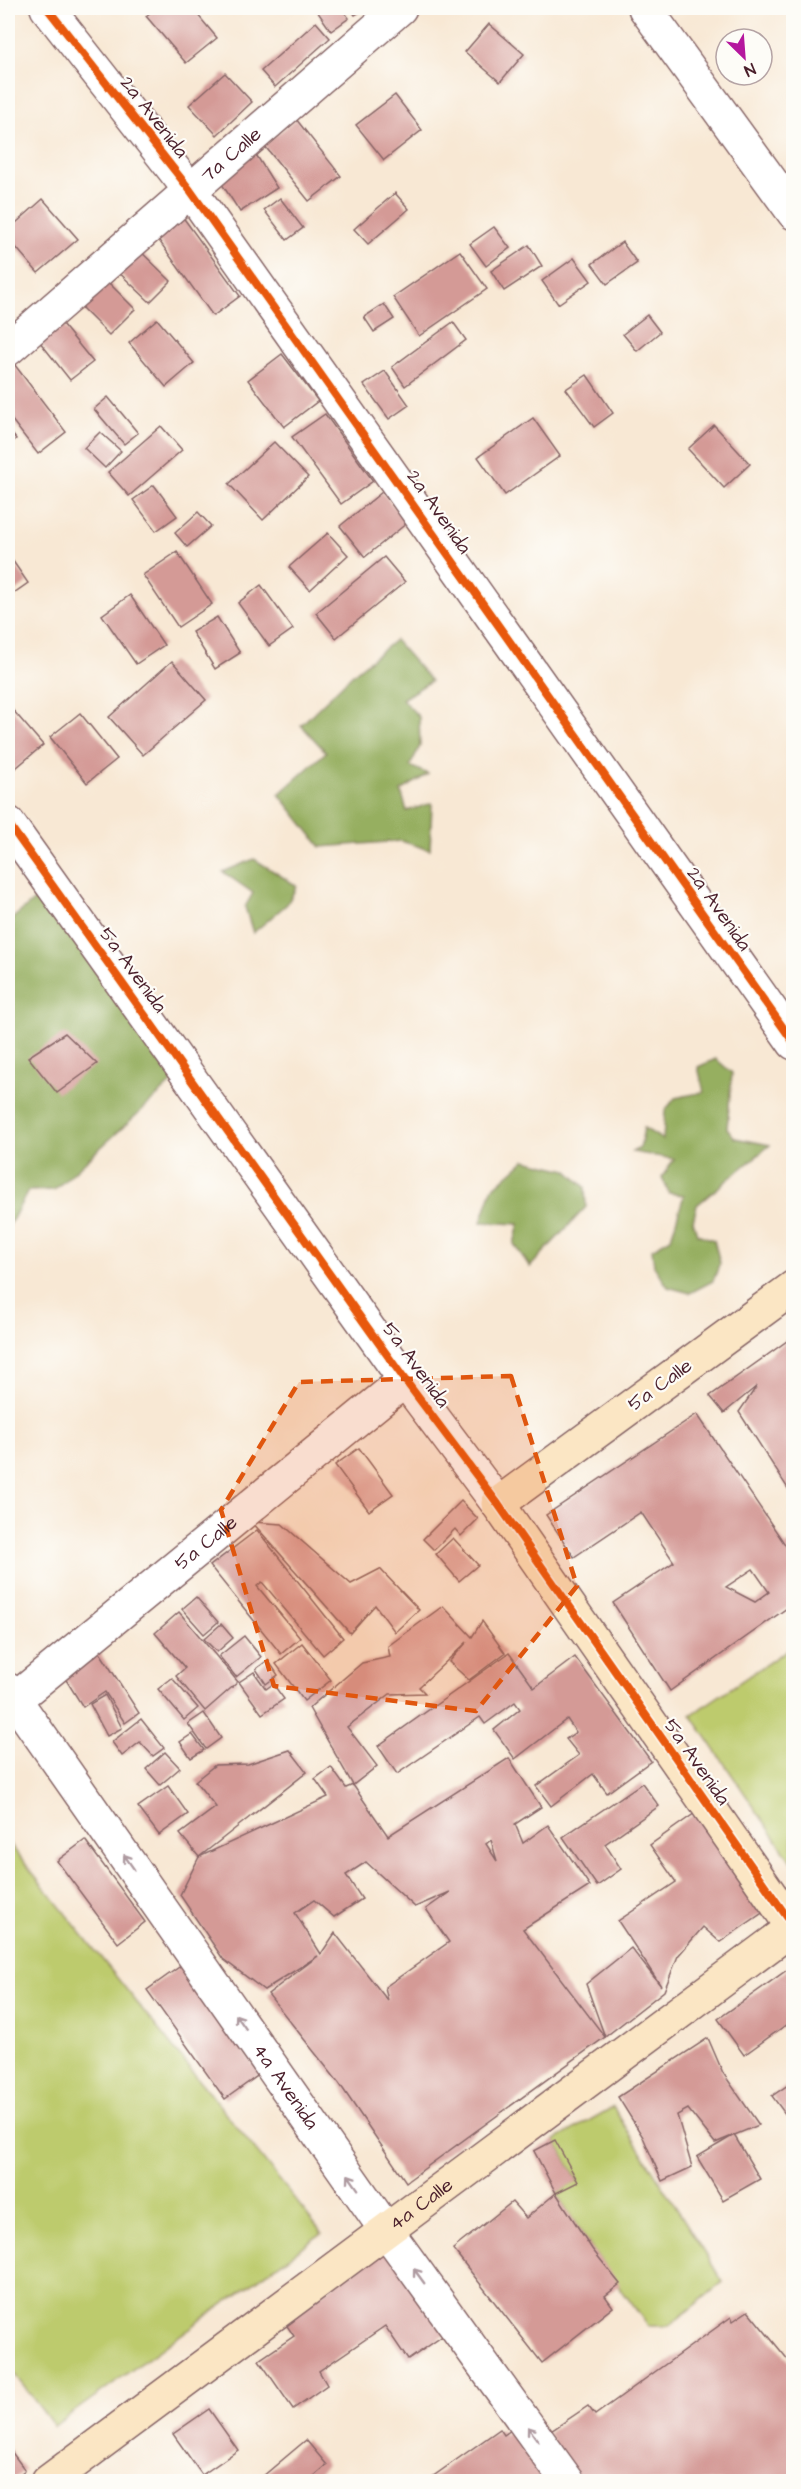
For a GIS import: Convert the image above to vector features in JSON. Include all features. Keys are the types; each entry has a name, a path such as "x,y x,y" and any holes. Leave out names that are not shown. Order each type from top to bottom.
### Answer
{"main road":[{"name":"5a Calle","path":"498,1504 794,1287"},
{"name":"5a Avenida","path":"498,1504 793,1928"},
{"name":"4a Calle","path":"48,2481 793,1928"}],"street":[{"name":"2a Avenida","path":"47,8 190,190 794,1043"},
{"name":"7a Calle","path":"8,349 399,8"},
{"path":"646,8 794,213"},
{"name":"5a Avenida","path":"8,823 405,1380 498,1504"},
{"name":"5a Calle","path":"10,1698 405,1380"},
{"name":"4a Avenida","path":"10,1698 386,2230 568,2481"}],"highlighted area":[{"path":"511,1376 577,1586 476,1711 274,1686 221,1510 299,1382"}],"green space":[{"path":"395,640 431,681 402,699 419,717 420,746 410,766 428,774 401,791 407,811 432,803 430,850 401,841 321,847 279,794 326,752 301,725 354,673"},
{"path":"254,859 297,886 287,904 253,933 245,907 253,893 223,872"},
{"path":"42,894 175,1080 54,1190 28,1191 8,1228 8,922"},
{"path":"716,1059 732,1073 727,1128 735,1138 770,1145 697,1205 693,1221 697,1234 714,1240 720,1263 713,1281 690,1293 668,1287 654,1266 652,1249 671,1238 684,1195 669,1193 662,1177 674,1159 632,1152 640,1148 644,1128 663,1140 665,1111 675,1098 704,1092 698,1067"},
{"path":"525,1160 567,1170 585,1187 586,1207 530,1267 514,1244 519,1224 481,1222 492,1189"},
{"path":"793,1646 793,1864 691,1715"},
{"path":"8,1842 322,2233 54,2426 8,2366"},
{"path":"613,2107 723,2282 669,2326 648,2326 592,2249 556,2193 578,2181 555,2140"}],"building":[{"path":"156,8 192,8 217,38 186,63 146,16"},
{"path":"315,8 341,8 349,18 331,31"},
{"path":"350,8 366,8 355,15"},
{"path":"316,22 330,38 275,87 261,71"},
{"path":"489,24 524,54 500,82 465,52"},
{"path":"225,73 252,102 217,135 189,105"},
{"path":"395,95 422,130 384,160 356,125"},
{"path":"296,119 341,176 309,201 264,145"},
{"path":"255,153 277,188 240,212 218,178"},
{"path":"395,193 409,209 368,244 354,229"},
{"path":"280,198 303,228 287,240 264,210"},
{"path":"43,199 78,239 38,273 8,238 8,230"},
{"path":"177,209 240,296 213,316 150,228"},
{"path":"494,227 510,248 486,266 470,244"},
{"path":"622,242 637,263 607,284 592,264"},
{"path":"133,244 171,281 150,302 111,265"},
{"path":"529,245 542,266 504,291 491,271"},
{"path":"460,251 487,289 419,336 393,297"},
{"path":"574,258 591,281 558,304 542,281"},
{"path":"99,273 135,309 109,335 73,299"},
{"path":"384,304 394,319 374,332 364,317"},
{"path":"54,314 93,362 70,380 32,332"},
{"path":"647,315 660,332 637,351 623,334"},
{"path":"157,319 194,363 166,387 129,343"},
{"path":"453,322 466,340 405,386 392,367"},
{"path":"282,354 318,401 284,427 248,380"},
{"path":"11,360 66,432 38,454 8,415 8,362"},
{"path":"385,371 409,405 389,419 364,385"},
{"path":"587,375 613,413 594,427 566,389"},
{"path":"108,397 138,433 124,444 94,409"},
{"path":"325,414 373,481 341,504 292,437"},
{"path":"533,418 560,456 505,495 478,457"},
{"path":"714,425 750,464 724,488 688,449"},
{"path":"161,426 182,450 129,496 108,472"},
{"path":"8,429 16,439 8,446"},
{"path":"100,432 121,451 105,468 84,448"},
{"path":"274,442 308,477 263,520 229,484"},
{"path":"154,485 177,516 156,531 133,500"},
{"path":"382,492 407,523 365,557 340,526"},
{"path":"198,512 211,526 187,547 175,533"},
{"path":"328,533 348,555 310,590 289,567"},
{"path":"177,552 212,604 178,627 143,575"},
{"path":"8,554 28,583 8,597"},
{"path":"384,557 405,582 336,638 316,613"},
{"path":"261,585 293,629 269,646 238,603"},
{"path":"130,595 164,645 136,664 102,615"},
{"path":"217,617 240,653 215,669 192,632"},
{"path":"172,661 206,700 143,755 109,717"},
{"path":"12,709 43,745 10,773 8,770 8,712"},
{"path":"80,713 117,759 87,783 50,737"},
{"path":"65,1033 97,1064 57,1093 28,1057"},
{"path":"794,1336 794,1498 739,1412 757,1386 724,1413 710,1396"},
{"path":"697,1414 786,1546 794,1540 794,1603 670,1691 613,1603 674,1562 641,1512 574,1557 546,1515","holes":["753,1569 769,1592 755,1602 726,1587"]},
{"path":"359,1448 393,1494 369,1511 335,1465"},
{"path":"461,1501 478,1519 461,1536 455,1529 434,1550 423,1539"},
{"path":"252,1522 282,1524 351,1584 380,1569 419,1610 395,1632 375,1605 350,1633"},
{"path":"257,1530 343,1638 323,1655 262,1582 257,1586 300,1638 281,1654 210,1566"},
{"path":"453,1538 478,1565 459,1581 436,1554"},
{"path":"196,1597 218,1622 204,1634 182,1609"},
{"path":"443,1606 472,1637 482,1621 505,1653 469,1680 449,1662 467,1642 419,1687 425,1693 390,1694 347,1727 377,1766 353,1785 309,1708 362,1663 390,1657 388,1646"},
{"path":"179,1612 238,1682 205,1711 176,1676 185,1668 155,1633"},
{"path":"221,1624 233,1638 217,1652 204,1639"},
{"path":"244,1636 261,1657 236,1677 219,1656"},
{"path":"302,1643 331,1680 304,1701 276,1664"},
{"path":"99,1651 139,1713 125,1723 105,1692 83,1707 63,1675"},
{"path":"509,1653 534,1688 575,1657 651,1761 607,1793 593,1774 551,1806 536,1786 579,1755 566,1739 576,1732 567,1719 515,1759 494,1730 520,1709 515,1702 485,1724 480,1717 397,1774 378,1746"},
{"path":"268,1660 278,1675 266,1684 256,1669"},
{"path":"254,1672 266,1689 273,1684 284,1699 262,1714 239,1682"},
{"path":"172,1678 198,1708 184,1720 158,1689"},
{"path":"105,1695 122,1728 107,1736 90,1704"},
{"path":"204,1713 221,1738 206,1749 188,1724"},
{"path":"141,1719 164,1748 153,1756 140,1742 122,1756 112,1742"},
{"path":"192,1734 204,1750 191,1758 180,1742"},
{"path":"290,1750 307,1772 199,1857 180,1834 216,1807 195,1781 215,1765 248,1764"},
{"path":"165,1752 180,1768 160,1785 146,1769"},
{"path":"509,1758 541,1807 515,1824 523,1843 548,1825 590,1886 523,1929 605,2037 406,2182 339,2083 268,1994 318,1956 264,1990 223,1959 180,1895 199,1857 328,1797 315,1779 331,1767 346,1788 353,1785 388,1836","holes":["491,1840 497,1861 486,1844","366,1862 415,1907 450,1892 426,1909 449,1942 385,1987 388,2001 335,1933 321,1954 295,1913 314,1900 334,1917 362,1899 346,1875"]},
{"path":"642,1783 659,1806 605,1844 621,1869 597,1886 563,1837"},
{"path":"168,1786 188,1814 159,1835 138,1807"},
{"path":"698,1811 768,1909 720,1942 703,1927 678,1956 664,1991 605,2037 586,1984 631,1948 661,1986 618,1921 676,1882 650,1845"},
{"path":"85,1840 145,1922 118,1943 57,1861"},
{"path":"182,1965 260,2074 225,2099 147,1990"},
{"path":"794,1965 794,2019 744,2055 718,2019"},
{"path":"708,2038 723,2073 759,2125 715,2143 688,2109 677,2115 692,2167 662,2181 643,2137 618,2097"},
{"path":"794,2081 794,2126 772,2096"},
{"path":"734,2135 760,2179 723,2200 697,2157"},
{"path":"555,2140 578,2182 556,2193 534,2151"},
{"path":"556,2193 592,2249 620,2284 605,2296 613,2307 542,2363 453,2249 512,2202 526,2218"},
{"path":"388,2248 447,2333 408,2360 385,2326 319,2371 327,2385 293,2409 259,2360 294,2336 283,2320"},
{"path":"748,2311 794,2367 794,2482 581,2482 548,2433 588,2406 595,2415 731,2317 733,2321"},
{"path":"209,2409 238,2450 202,2475 173,2434"},
{"path":"518,2425 561,2482 425,2482 500,2429 504,2435"},
{"path":"306,2440 327,2465 307,2482 256,2482"},
{"path":"8,2447 25,2470 10,2482 8,2482"}],"cycle path":[{"path":"47,8 190,190 794,1043"},
{"path":"8,823 405,1380 498,1504 794,1927"}]}
